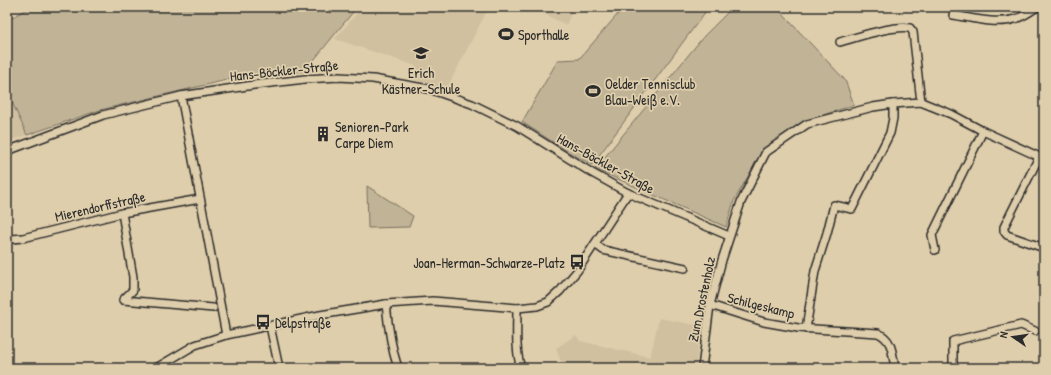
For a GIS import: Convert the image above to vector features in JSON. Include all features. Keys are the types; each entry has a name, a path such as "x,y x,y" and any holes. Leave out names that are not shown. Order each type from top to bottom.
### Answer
{"street":[{"path":"953,15 1006,21 1021,17 1037,7"},
{"path":"840,42 893,28 910,28 913,32 921,102 951,114 983,131 1042,158 1004,228 1004,231 1007,236 1044,248"},
{"name":"Hans-Böckler-Straße","path":"7,151 103,115 181,96 305,79 339,77 378,79 429,89 472,104 507,121 592,173 628,193 729,236"},
{"path":"181,96 226,335"},
{"name":"Zum Drostenholz","path":"702,368 710,305 729,236 741,202 766,152 807,124 873,107 921,102"},
{"name":"Schilgeskamp","path":"806,329 815,271 834,205 852,209 890,133 893,118 893,104"},
{"path":"935,250 932,235 983,131"},
{"path":"156,368 195,345 226,335 320,315 386,304 433,301 517,308 537,306 548,302 560,291 577,271 628,193"},
{"name":"Mierendorffstraße","path":"7,236 12,240 23,238 122,213 200,198"},
{"path":"122,213 133,277 133,290 123,300 213,308"},
{"path":"595,244 603,250 685,268"},
{"path":"386,304 388,325 398,368"},
{"name":"Schilgeskamp","path":"710,305 764,322 806,329 878,333 885,336 891,346 894,368"},
{"path":"517,308 517,344 521,368"},
{"path":"953,368 953,341 1021,325 1036,331"},
{"path":"270,326 279,368"}],"shaded area":[{"path":"31,7 357,7 305,71 239,77 100,110 27,135 7,91 7,20"},
{"name":"Erich Kästner-Schule","path":"362,7 489,7 447,88 408,78 416,66 335,39"},
{"path":"531,7 574,7 566,25"},
{"name":"Oelder Tennisclub Blau-Weiß e.V.","path":"624,7 709,7 592,165 565,150 522,122 558,60 579,59"},
{"path":"733,7 776,7 845,80 854,105 804,121 763,150 734,201 726,227 595,169 704,36"},
{"path":"7,91 27,135 7,141"},
{"path":"367,186 413,216 409,227 368,228"},
{"path":"659,318 700,326 696,368 563,368 556,348 576,335 580,341 650,357"}],"place":[{"name":"Sporthalle","path":"506,34"},
{"name":"Erich Kästner-Schule","path":"421,53"},
{"name":"Oelder Tennisclub Blau-Weiß e.V.","path":"593,91"},
{"name":"Senioren-Park Carpe Diem","path":"323,134"},
{"name":"Joan-Herman-Schwarze-Platz","path":"577,262"},
{"name":"Delpstraße","path":"263,322"}]}
